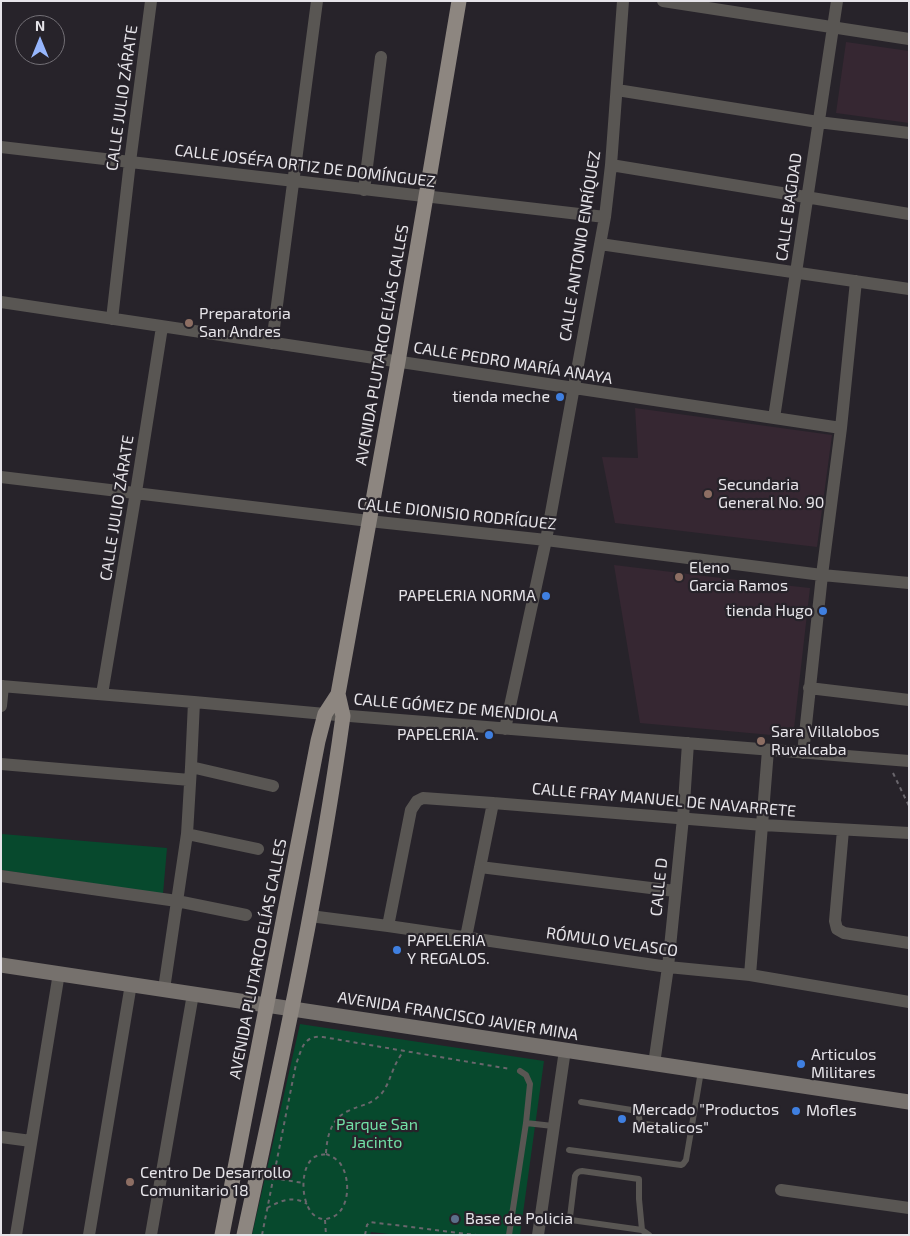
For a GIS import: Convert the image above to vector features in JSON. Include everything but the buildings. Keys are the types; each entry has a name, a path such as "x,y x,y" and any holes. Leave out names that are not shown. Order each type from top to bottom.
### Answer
{"main road":[{"name":"AVENIDA PLUTARCO ELÍAS CALLES","path":"222,1235 318,741 325,714 338,694 398,362 459,1"},
{"name":"AVENIDA PLUTARCO ELÍAS CALLES","path":"244,1235 310,916 343,716 338,694"},
{"name":"AVENIDA FRANCISCO JAVIER MINA","path":"1,965 909,1102"}],"street":[{"name":"CALLE JULIO ZÁRATE","path":"112,319 130,162 152,1"},
{"path":"272,343 316,1"},
{"name":"CALLE ANTONIO ENRÍQUEZ","path":"505,729 546,540 572,388 605,217 611,165 623,1"},
{"path":"663,1 909,39"},
{"name":"CALLE BAGDAD","path":"774,418 837,1"},
{"path":"364,190 381,57"},
{"path":"617,90 818,122 909,133"},
{"name":"CALLE JOSÉFA ORTIZ DE DOMÍNGUEZ","path":"1,147 605,217"},
{"path":"611,165 909,214"},
{"path":"600,244 909,289"},
{"path":"803,753 856,281"},
{"name":"CALLE PEDRO MARÍA ANAYA","path":"1,302 841,428"},
{"name":"CALLE JULIO ZÁRATE","path":"102,694 162,327"},
{"name":"CALLE DIONISIO RODRÍGUEZ","path":"1,477 546,540 822,575 909,583"},
{"path":"1,706 2,686"},
{"name":"CALLE GÓMEZ DE MENDIOLA","path":"2,686 343,716 909,761"},
{"path":"809,688 909,700"},
{"path":"164,989 186,834 194,702"},
{"name":"CALLE D","path":"654,1064 668,967 683,818 688,743"},
{"path":"750,975 768,750"},
{"path":"1,764 191,774 273,786"},
{"name":"CALLE FRAY MANUEL DE NAVARRETE","path":"388,926 411,810 417,801 423,798 763,825 909,833"},
{"path":"466,937 493,803"},
{"path":"843,830 835,921 837,929 844,933 909,943"},
{"path":"186,834 258,848"},
{"path":"480,867 675,891"},
{"path":"1,876 177,901 246,915"},
{"name":"RÓMULO VELASCO","path":"310,916 668,967 750,975 909,1002"},
{"path":"16,1235 59,974"},
{"path":"90,1235 131,984"},
{"path":"151,1235 193,994"},
{"path":"538,1235 565,1050"},
{"path":"1,1137 31,1142"},
{"path":"780,1190 909,1208"}],"lane":[{"path":"509,1235 530,1084 526,1075 520,1071"},
{"path":"569,1150 683,1164 686,1160 701,1071"},
{"path":"582,1102 638,1111 640,1123 691,1131"},
{"path":"526,1123 553,1126"},
{"path":"642,1230 638,1199 640,1179 579,1171 575,1176 571,1220 642,1230 648,1235"}],"path":[{"path":"887,759 909,806"},
{"path":"262,1235 296,1064 304,1044 312,1037 323,1037 520,1071"},
{"path":"326,1154 326,1140 330,1128 338,1117 347,1111 371,1103 382,1093 390,1082 393,1070 403,1051"},
{"path":"326,1154 333,1156 344,1170 347,1196 338,1213 332,1218 325,1219 316,1216 311,1211 304,1197 303,1183 306,1168 311,1159 317,1155 326,1154"},
{"path":"273,1178 303,1183"},
{"path":"267,1208 286,1199 298,1200 307,1204"},
{"path":"325,1219 326,1235"},
{"path":"365,1235 370,1222 476,1235"}],"shaded area":[{"path":"846,42 909,51 909,123 836,113"},
{"path":"635,408 832,435 817,547 615,523 602,457 638,458"},
{"path":"614,565 810,588 793,737 640,723"}],"green space":[{"path":"2,834 167,848 163,894 1,870"},
{"name":"Parque San Jacinto","path":"300,1024 544,1061 520,1235 397,1235 371,1232 370,1235 252,1235"}],"place":[{"name":"Preparatoria San Andres","path":"189,323"},
{"name":"tienda meche","path":"560,397"},
{"name":"Secundaria General No. 90","path":"708,494"},
{"name":"Eleno Garcia Ramos","path":"679,577"},
{"name":"PAPELERIA NORMA","path":"546,596"},
{"name":"tienda Hugo","path":"823,611"},
{"name":"PAPELERIA.","path":"489,735"},
{"name":"Sara Villalobos Ruvalcaba","path":"761,741"},
{"name":"PAPELERIA Y REGALOS.","path":"397,950"},
{"name":"Articulos Militares","path":"801,1064"},
{"name":"Mofles","path":"796,1111"},
{"name":"Mercado \"Productos Metalicos\"","path":"622,1119"},
{"name":"Centro De Desarrollo Comunitario 18","path":"130,1182"},
{"name":"Base de Policia","path":"455,1219"}]}
